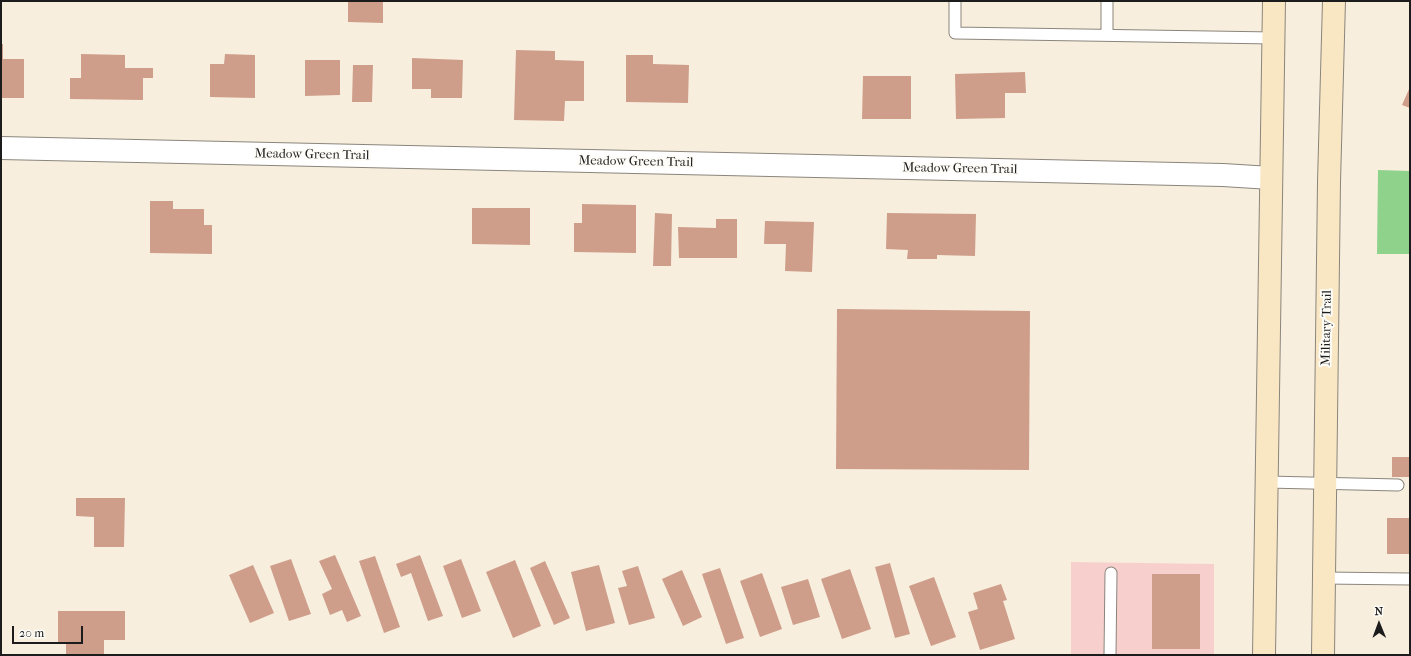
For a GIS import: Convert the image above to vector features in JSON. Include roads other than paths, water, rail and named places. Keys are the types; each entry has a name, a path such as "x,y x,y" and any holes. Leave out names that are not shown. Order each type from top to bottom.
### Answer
{"main road":[{"path":"1264,655 1274,1"},
{"name":"Military Trail","path":"1322,655 1329,198 1334,1"}],"street":[{"name":"Meadow Green Trail","path":"1,148 1199,174 1271,178"}],"lane":[{"path":"955,1 955,33 1274,38"},
{"path":"1107,1 1107,35"},
{"path":"1266,482 1398,485"},
{"path":"1110,655 1111,573"},
{"path":"1324,578 1410,580"}]}
